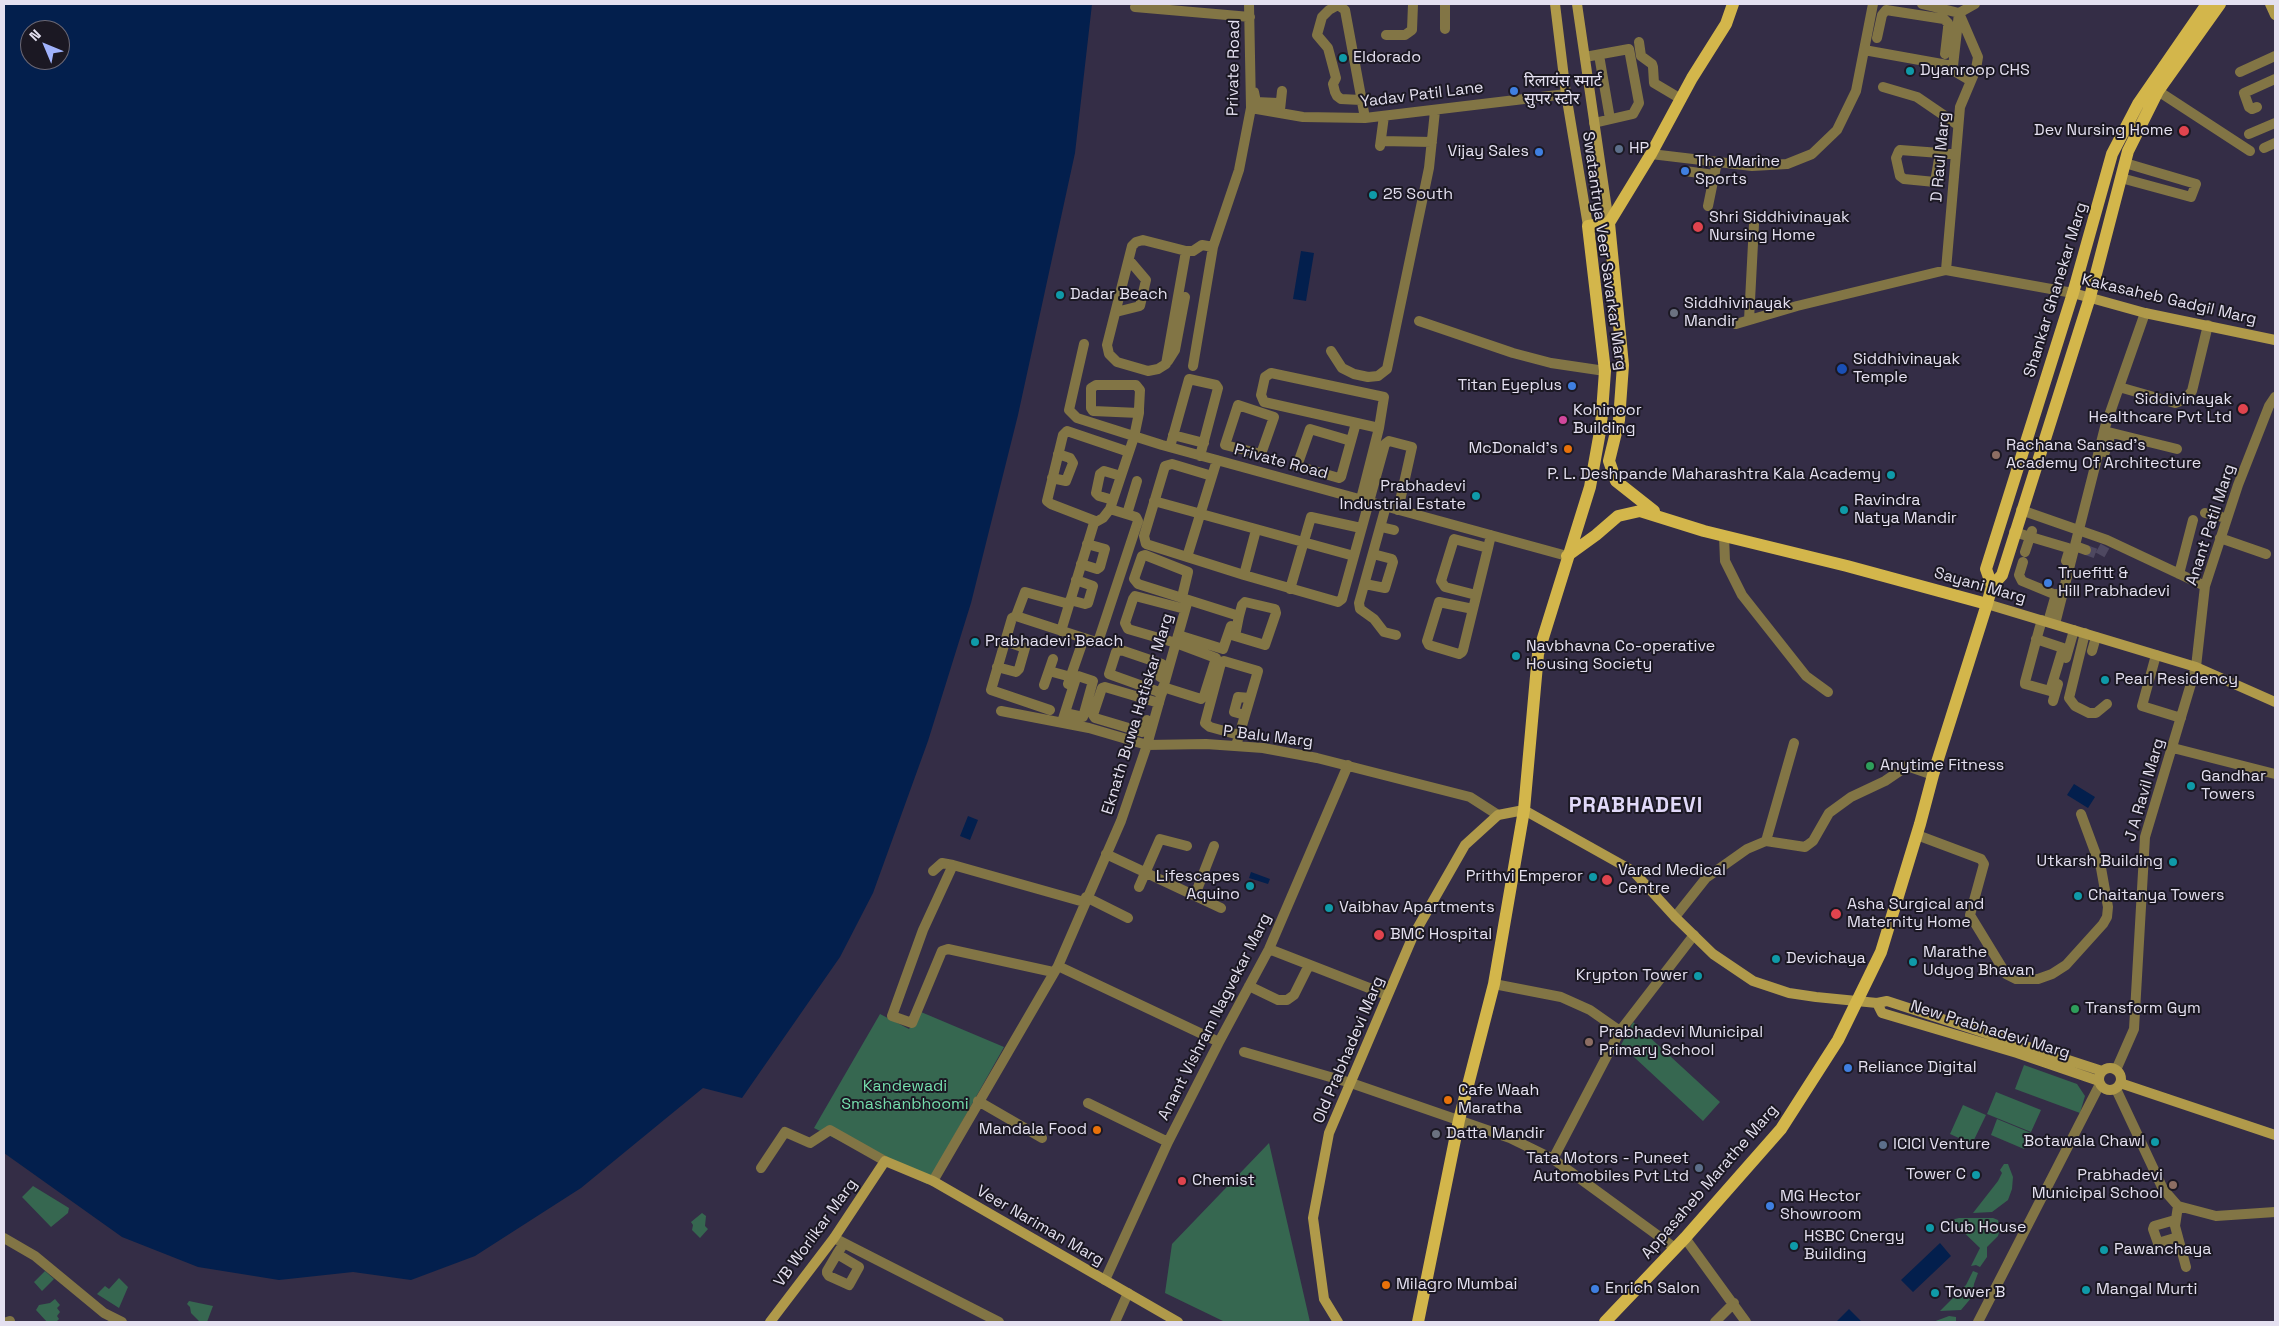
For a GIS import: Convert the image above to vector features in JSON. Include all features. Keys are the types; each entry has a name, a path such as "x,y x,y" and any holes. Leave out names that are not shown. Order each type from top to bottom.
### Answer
{"main road":[{"name":"Swatantrya Veer Savarkar Marg","path":"1418,1322 1459,1120 1494,984 1524,810 1538,654 1566,556 1590,487 1601,426 1605,371 1588,226 1566,94 1555,4"},
{"name":"Swatantrya Veer Savarkar Marg","path":"1577,4 1609,223 1623,365 1619,420 1609,461 1616,481 1640,502 1668,520"},
{"path":"1588,226 1609,223 1726,24 1733,4"},
{"name":"Shankar Ghanekar Marg","path":"1987,604 1992,586 1986,569 2073,294 2112,154 2138,104 2207,4"},
{"path":"1992,586 2002,575 2021,510 2090,298 2128,151 2158,91 2220,4"},
{"path":"2270,4 2275,15"},
{"name":"Kakasaheb Gadgil Marg","path":"2073,294 2145,313 2275,340"},
{"path":"1566,556 1596,535 1618,516 1640,511 1668,520"},
{"name":"Sayani Marg","path":"1668,520 1987,604 2096,636 2196,667 2275,702"},
{"name":"Appasaheb Marathe Marg","path":"1605,1322 1675,1248 1781,1129 1838,1040 1881,952 1917,835 1933,775 1987,604"},
{"path":"1498,816 1524,810"},
{"name":"New Prabhadevi Marg","path":"1524,810 1633,871 1675,917 1713,954 1753,981 1790,993 1857,1002 1877,1003 1887,1001 2102,1071 2109,1068 2116,1070"},
{"name":"Old Prabhadevi Marg","path":"1338,1322 1324,1299 1313,1218 1329,1133 1413,936 1465,845 1498,816"},
{"name":"New Prabhadevi Marg","path":"1877,1003 1882,1013 2017,1053 2099,1083 2105,1090 2118,1086 2275,1135"},
{"path":"2116,1070 2121,1076 2118,1086"},
{"path":"2099,1083 2102,1071"},
{"name":"Veer Nariman Marg","path":"885,1161 933,1181 1178,1322"},
{"name":"VB Worlikar Marg","path":"770,1322 834,1238 885,1161"}],"street":[{"path":"1224,15 1225,4"},
{"name":"Private Road","path":"1193,366 1213,247 1239,170 1254,91 1249,4"},
{"path":"1386,35 1405,35 1412,30 1413,4"},
{"path":"1445,4 1445,29"},
{"path":"1873,4 1875,31"},
{"path":"1651,154 1752,166 1787,164 1812,154 1827,142 1845,115 1856,91 1864,50 1884,11 1898,7 1919,7 1936,12 1959,13 1975,4"},
{"path":"1361,100 1341,98 1334,92 1333,84 1336,78 1328,48 1317,35 1322,17 1338,5 1345,10 1365,118"},
{"path":"1135,7 1163,6 1250,17"},
{"path":"1936,12 1946,20 1952,29"},
{"path":"1959,13 1952,29 1947,54 1954,71 1971,81"},
{"name":"D Raul Marg","path":"1946,270 1960,107 1976,69 1978,57 1959,13"},
{"path":"1585,57 1636,46"},
{"path":"1636,46 1642,58 1652,64 1654,83 1681,99"},
{"path":"1594,123 1633,114 1638,108 1636,46"},
{"path":"1864,50 1953,66"},
{"path":"1599,55 1610,119"},
{"path":"2240,72 2275,56"},
{"path":"2257,107 2250,108 2244,93 2275,79"},
{"path":"1883,87 1917,96 1958,125"},
{"path":"1254,91 1257,102 1279,108 1282,91"},
{"path":"2158,91 2250,151"},
{"name":"Yadav Patil Lane","path":"1251,108 1279,108 1303,116 1365,118 1566,94"},
{"path":"1331,351 1342,368 1354,374 1368,377 1378,376 1387,369 1429,168 1435,111"},
{"path":"1384,116 1381,143 1432,142"},
{"path":"2249,134 2275,123"},
{"path":"2264,148 2275,143"},
{"path":"1940,153 1935,182 1904,179 1900,176 1896,158 1898,151 1940,153 1955,154"},
{"path":"1708,206 1717,162"},
{"path":"2121,178 2191,197 2196,184 2125,163"},
{"path":"1685,171 1714,175"},
{"path":"1749,320 1754,224"},
{"path":"1190,251 1172,359 1158,370 1148,371 1117,362 1109,354 1107,345 1132,246 1136,242 1143,240 1190,251 1202,245 1213,247"},
{"path":"1116,312 1140,306 1146,280 1128,260"},
{"name":"Kakasaheb Gadgil Marg","path":"1736,324 1797,306 1946,270 2073,294"},
{"path":"2036,639 2063,648 2050,691 2025,684 2036,639 2048,622 2076,546 2104,451 2119,387 2145,313"},
{"path":"1419,321 1512,353 1551,363 1605,371"},
{"path":"2119,387 2174,403 2185,399 2192,391 2208,325"},
{"name":"Private Road","path":"1084,344 1069,410 1077,418 1200,456 1566,556"},
{"path":"1212,476 1169,463 1164,468 1144,540 1149,546 1290,589 1336,602 1340,601 1361,528 1385,400 1380,395 1271,373 1264,378 1261,395 1264,402 1379,428"},
{"path":"1166,446 1173,435 1189,379 1216,386 1218,388 1200,456"},
{"path":"1129,452 1067,431 1063,435 1046,498 1049,502 1096,521 1103,518 1112,505 1134,437 1139,412 1140,390 1136,385 1096,385 1091,388 1091,408 1093,411 1139,412"},
{"name":"Anant Patil Marg","path":"2196,667 2205,586 2226,518 2268,406 2275,397"},
{"path":"1237,406 1273,416 1263,453 1260,455 1242,450 1224,444 1237,406"},
{"path":"1352,440 1310,429 1298,466 1339,478 1352,440 1356,423"},
{"path":"2108,432 2177,449"},
{"path":"1173,435 1204,443"},
{"path":"1365,501 1386,442 1411,446 1412,449 1398,510"},
{"path":"1237,466 1242,450"},
{"path":"1052,478 1066,481 1073,464 1070,458 1058,454"},
{"path":"1187,557 1217,460"},
{"path":"1016,616 1096,642 1100,639 1138,521 1136,517 1126,514 1096,493 1100,474 1104,471 1122,476"},
{"path":"1126,514 1137,496 1137,481"},
{"path":"1154,501 1354,556"},
{"path":"1386,506 1359,603 1360,609 1374,619 1384,632 1396,635"},
{"path":"2021,510 2080,529 2106,543 2180,569"},
{"path":"2205,513 2226,518"},
{"path":"1290,589 1310,519 1314,516 1361,528"},
{"path":"2180,569 2193,520"},
{"path":"1061,630 1087,544 1096,521"},
{"path":"1381,527 1394,530"},
{"path":"2015,529 2068,548 2069,551 2048,622"},
{"path":"1244,575 1256,530"},
{"path":"2033,534 2024,557 2020,575 2022,581 2056,595"},
{"path":"1473,610 1439,602 1427,642 1429,645 1460,653 1473,610 1491,535"},
{"path":"1724,536 1726,561 1742,595 1806,676 1828,692"},
{"path":"2220,538 2266,554"},
{"path":"1476,595 1446,587 1441,581 1454,539 1488,548"},
{"path":"1081,564 1097,569 1100,567 1104,549 1087,544"},
{"path":"2076,546 2086,550"},
{"path":"1365,584 1385,588 1393,562 1392,559 1373,554"},
{"name":"Eknath Buwa Hatiskar Marg","path":"933,1181 1055,969 1121,821 1147,745 1158,695 1184,604 1188,572 1145,555 1142,556 1134,580 1136,583 1184,604"},
{"path":"2170,561 2205,586"},
{"path":"1050,710 993,692 991,688 1012,618 1016,616 1025,592 1086,604 1092,586 1076,580"},
{"path":"1236,616 1184,604 1136,596 1133,598 1125,624 1128,629 1223,649 1236,616 1245,602 1276,609 1266,645 1235,636 1236,616"},
{"path":"2053,702 2074,630"},
{"path":"2085,633 2069,698 2075,706 2089,713 2096,713 2107,704"},
{"path":"2092,651 2096,636"},
{"path":"1061,719 1071,677 1084,638"},
{"path":"1158,695 1110,675 1117,651 1121,650 1162,665 1158,695 1142,732 1093,716 1103,687 1158,695 1201,699 1204,696 1216,663 1214,656 1175,640"},
{"path":"997,667 1016,672 1019,670 1025,648 1005,641"},
{"path":"2156,655 2142,706 2181,718"},
{"path":"1044,685 1053,659"},
{"path":"1236,746 1258,670 1223,661 1205,723 1210,727 1239,735"},
{"name":"J A Ravil Marg","path":"2116,1070 2134,1028 2145,837 2196,667"},
{"path":"1049,671 1071,677"},
{"name":"P Balu Marg","path":"1001,711 1061,719 1147,745 1263,748 1348,765 1470,797 1498,816"},
{"path":"1766,841 1794,743"},
{"path":"2172,748 2275,774"},
{"name":"Anant Vishram Nagvekar Marg","path":"1105,1280 1168,1142 1269,949 1348,765"},
{"path":"1675,917 1706,878 1747,848 1766,841 1805,848 1814,841 1829,813 1851,797 1885,780 1907,766 1933,775"},
{"path":"1917,835 1981,859 1984,864 1970,915 2006,974 2016,979 2038,979 2052,974 2066,965 2103,924 2107,916 2108,907 2101,868 2081,814"},
{"path":"1139,887 1160,839 1187,846"},
{"path":"1195,895 1214,846"},
{"path":"1106,854 1221,908"},
{"path":"933,871 942,863 953,865 1085,900 1128,918"},
{"path":"953,865 923,930 892,1016 912,1023 942,952 948,949 1055,969 1219,1042"},
{"path":"1553,1159 1620,1031 1694,935"},
{"path":"1269,949 1387,995"},
{"path":"1248,988 1278,1000 1287,1000 1294,995 1309,965"},
{"path":"1494,984 1561,997 1590,1010 1620,1031"},
{"path":"1248,988 1290,1009"},
{"path":"1244,1052 1351,1083 1510,1138 1553,1159 1675,1248"},
{"path":"1978,1322 2099,1083"},
{"path":"2118,1086 2163,1189 2178,1206 2216,1216 2275,1212"},
{"path":"978,1101 1042,1138"},
{"path":"1088,1103 1168,1142"},
{"path":"761,1168 785,1132 810,1143 830,1130 885,1161"},
{"path":"2178,1206 2174,1220 2186,1267"},
{"path":"2174,1220 2154,1226 2153,1229 2158,1243 2178,1238"},
{"path":"4,1238 35,1256 104,1313 122,1322"},
{"path":"834,1238 999,1322"},
{"path":"1684,1238 1734,1303 1746,1322"},
{"path":"837,1254 844,1243"},
{"path":"1115,1322 1128,1293"},
{"path":"1714,1322 1734,1303"}],"green space":[{"name":"Kandewadi Smashanbhoomi","path":"921,1012 1004,1047 927,1184 814,1128 880,1014 909,1029"},
{"path":"1633,1022 1720,1102 1703,1121 1621,1045"},
{"path":"2024,1065 2077,1084 2085,1096 2080,1113 2015,1089"},
{"path":"1996,1092 2041,1110 2031,1132 1987,1114"},
{"path":"1963,1105 1986,1115 1972,1144 1950,1134"},
{"path":"1997,1119 2031,1133 2024,1149 1991,1135"},
{"path":"1269,1143 1310,1322 1225,1322 1165,1293 1172,1244"},
{"path":"2004,1164 2008,1164 2013,1177 2012,1189 2008,1200 1992,1212 1973,1213 1998,1181 2002,1173 2000,1170"},
{"path":"33,1186 69,1208 68,1213 51,1227 22,1197"},
{"path":"702,1213 706,1216 705,1226 708,1229 700,1238 692,1230 693,1225 691,1222"},
{"path":"1959,1218 1993,1218 1998,1220 2000,1229 1998,1236 1987,1247 1987,1257 1980,1267 1976,1265 1971,1266 1980,1248 1951,1220"},
{"path":"45,1271 54,1279 42,1291 34,1282"},
{"path":"1973,1271 1978,1273 1972,1297 1961,1310 1940,1311 1966,1285"},
{"path":"119,1278 128,1287 119,1308 97,1294 105,1286 109,1289"},
{"path":"55,1299 60,1305 57,1308 60,1312 57,1316 59,1319 56,1322 47,1322 36,1310 39,1305 50,1303"},
{"path":"189,1301 213,1306 207,1322 200,1322 191,1313 190,1307 187,1304"},
{"path":"1949,1316 1956,1317 1956,1322 1933,1322"}],"water":[{"path":"4,4 1092,4 1075,153 1018,415 971,603 928,741 873,893 840,957 742,1098 703,1088 581,1188 475,1256 411,1280 353,1272 279,1280 198,1267 122,1237 4,1153"},
{"path":"1301,251 1314,253 1306,301 1293,299"},
{"path":"2074,784 2095,797 2088,808 2067,795"},
{"path":"968,816 978,820 970,840 960,836"},
{"path":"1251,872 1270,879 1268,884 1249,878"},
{"path":"1940,1243 1951,1256 1913,1292 1901,1280"},
{"path":"1849,1309 1862,1322 1836,1322"}],"tunnel":[{"path":"2086,550 2100,555 2105,546"}],"place":[{"name":"Eldorado","path":"1343,58"},
{"name":"Dyanroop CHS","path":"1910,71"},
{"name":"रिलायंस स्मार्ट सुपर स्टोर","path":"1514,91"},
{"name":"Dev Nursing Home","path":"2184,131"},
{"name":"HP","path":"1619,149"},
{"name":"Vijay Sales","path":"1539,152"},
{"name":"The Marine Sports","path":"1685,171"},
{"name":"25 South","path":"1373,195"},
{"name":"Shri Siddhivinayak Nursing Home","path":"1698,227"},
{"name":"Dadar Beach","path":"1060,295"},
{"name":"Siddhivinayak Mandir","path":"1674,313"},
{"name":"Siddhivinayak Temple","path":"1842,369"},
{"name":"Titan Eyeplus","path":"1572,386"},
{"name":"Siddivinayak Healthcare Pvt Ltd","path":"2243,409"},
{"name":"Kohinoor Building","path":"1563,420"},
{"name":"McDonald's","path":"1568,449"},
{"name":"Rachana Sansad's Academy Of Architecture","path":"1996,455"},
{"name":"P. L. Deshpande Maharashtra Kala Academy","path":"1891,475"},
{"name":"Prabhadevi Industrial Estate","path":"1476,496"},
{"name":"Ravindra Natya Mandir","path":"1844,510"},
{"name":"Truefitt & Hill Prabhadevi","path":"2048,583"},
{"name":"Prabhadevi Beach","path":"975,642"},
{"name":"Navbhavna Co-operative Housing Society","path":"1516,656"},
{"name":"Pearl Residency","path":"2105,680"},
{"name":"Anytime Fitness","path":"1870,766"},
{"name":"Gandhar Towers","path":"2191,786"},
{"name":"Utkarsh Building","path":"2173,862"},
{"name":"Prithvi Emperor","path":"1593,877"},
{"name":"Varad Medical Centre","path":"1607,880"},
{"name":"Lifescapes Aquino","path":"1250,886"},
{"name":"Chaitanya Towers","path":"2078,896"},
{"name":"Vaibhav Apartments","path":"1329,908"},
{"name":"Asha Surgical and Maternity Home","path":"1836,914"},
{"name":"BMC Hospital","path":"1379,935"},
{"name":"Devichaya","path":"1776,959"},
{"name":"Marathe Udyog Bhavan","path":"1913,962"},
{"name":"Krypton Tower","path":"1698,976"},
{"name":"Transform Gym","path":"2075,1009"},
{"name":"Prabhadevi Municipal Primary School","path":"1589,1042"},
{"name":"Reliance Digital","path":"1848,1068"},
{"name":"Cafe Waah Maratha","path":"1448,1100"},
{"name":"Mandala Food","path":"1097,1130"},
{"name":"Datta Mandir","path":"1436,1134"},
{"name":"Botawala Chawl","path":"2155,1142"},
{"name":"ICICI Venture","path":"1883,1145"},
{"name":"Tata Motors - Puneet Automobiles Pvt Ltd","path":"1699,1168"},
{"name":"Tower C","path":"1976,1175"},
{"name":"Chemist","path":"1182,1181"},
{"name":"Prabhadevi Municipal School","path":"2173,1185"},
{"name":"MG Hector Showroom","path":"1770,1206"},
{"name":"Club House","path":"1930,1228"},
{"name":"HSBC Cnergy Building","path":"1794,1246"},
{"name":"Pawanchaya","path":"2104,1250"},
{"name":"Milagro Mumbai","path":"1386,1285"},
{"name":"Enrich Salon","path":"1595,1289"},
{"name":"Mangal Murti","path":"2086,1290"},
{"name":"Tower B","path":"1935,1293"}],"district":[{"name":"PRABHADEVI","path":"1636,806"}]}
